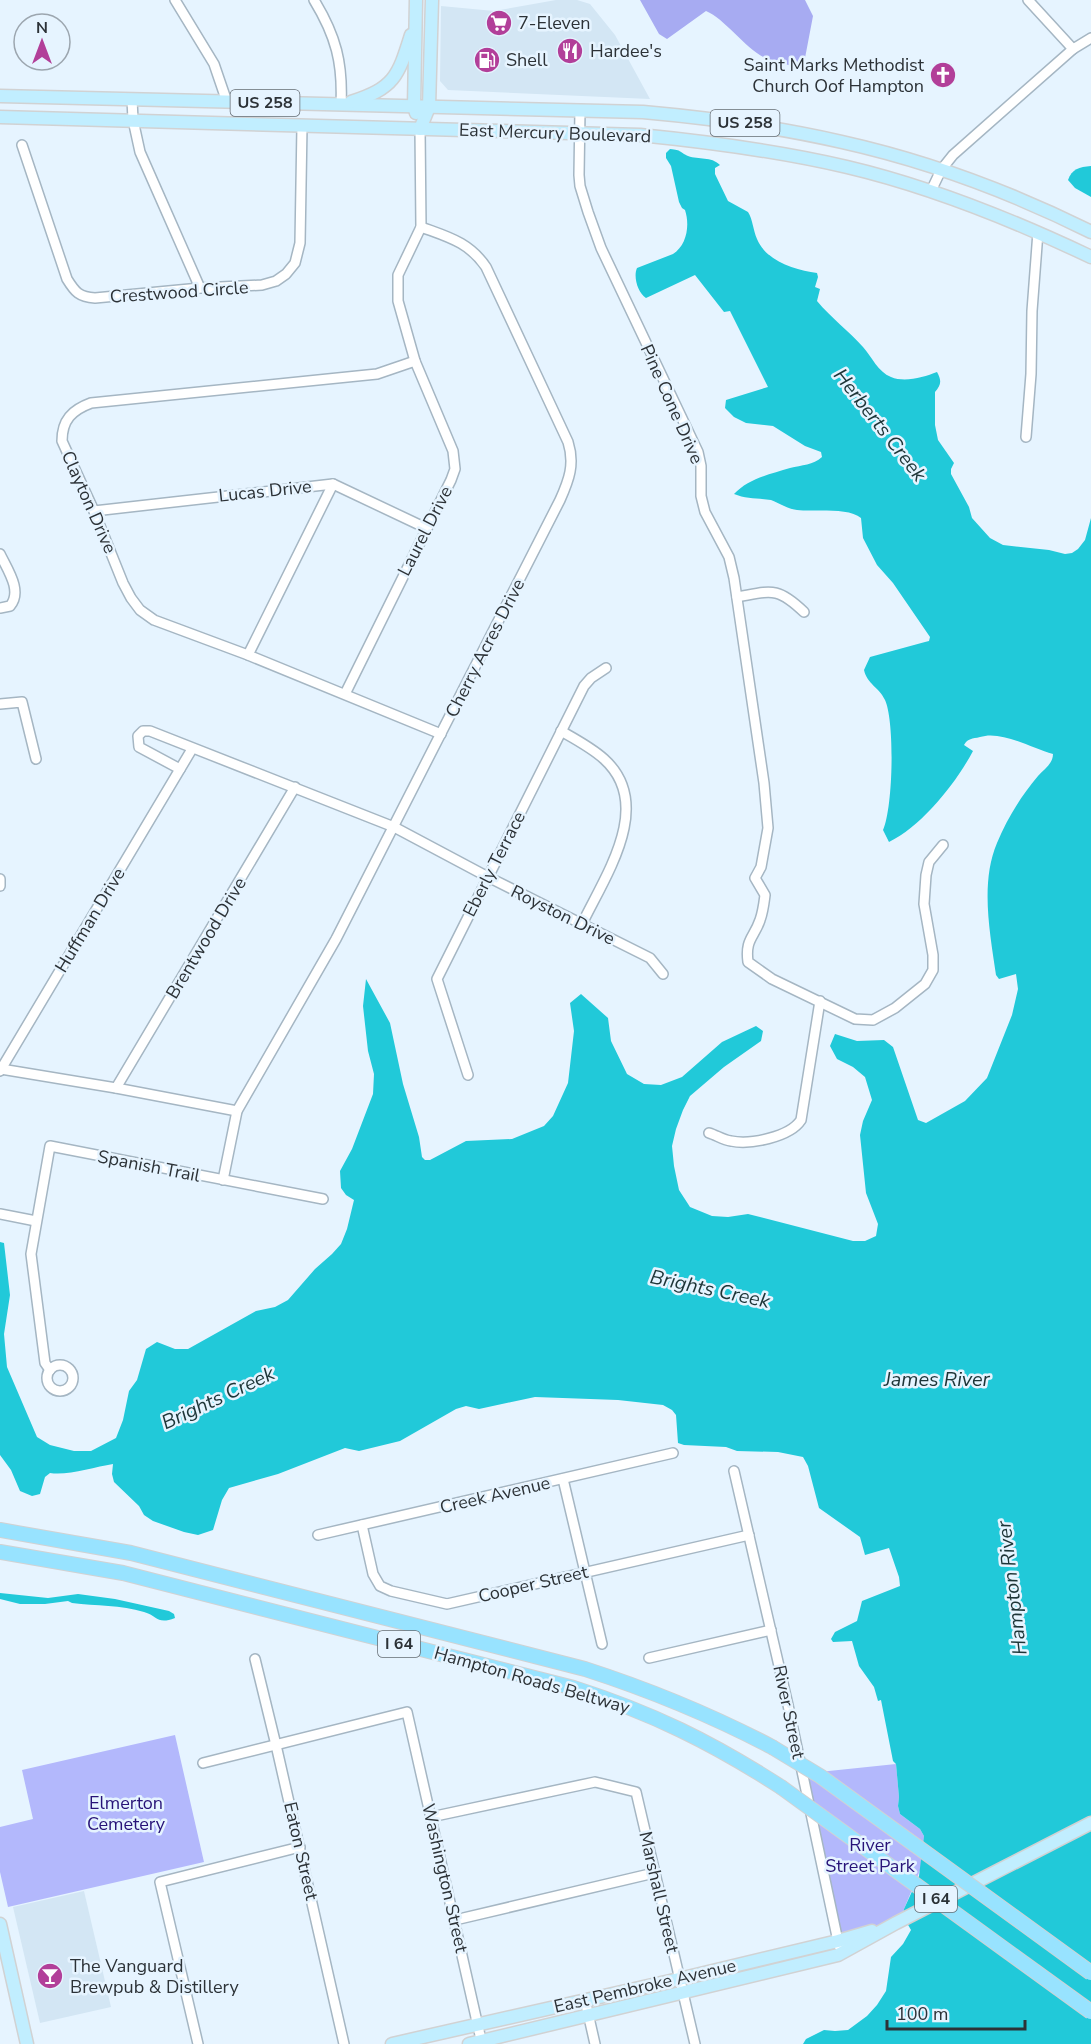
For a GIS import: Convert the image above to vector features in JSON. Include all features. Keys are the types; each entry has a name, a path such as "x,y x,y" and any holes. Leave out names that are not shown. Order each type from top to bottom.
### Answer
{"highway":[{"name":"Hampton Roads Beltway","path":"0,1530 131,1553 585,1669 681,1703 772,1747 830,1783 1091,1973"},
{"name":"Hampton Roads Beltway","path":"0,1552 123,1573 574,1688 621,1703 659,1719 710,1743 781,1787 1091,2012"}],"main road":[{"path":"416,0 414,106 420,129"},
{"path":"420,129 429,107 432,0"},
{"path":"341,105 372,95 391,81 403,60 415,19"},
{"name":"East Mercury Boulevard","path":"0,95 643,112 741,123 844,142 941,170 1039,207 1091,232"},
{"name":"East Mercury Boulevard","path":"0,117 580,132 640,135 736,145 848,167 931,191 1038,232 1091,257"},
{"path":"0,125 69,119"},
{"name":"East Pembroke Avenue","path":"478,2043 841,1954 896,1923 1091,1823"},
{"name":"East Pembroke Avenue","path":"392,2044 838,1941 896,1923"},
{"path":"0,1924 27,2044"}],"street":[{"path":"175,0 214,64 227,102"},
{"path":"314,0 328,22 335,41 340,63 341,105"},
{"path":"1028,0 1073,49"},
{"path":"931,191 941,170 953,155 1073,49 1091,38"},
{"path":"132,99 133,120 140,152 200,288"},
{"name":"Pine Cone Drive","path":"580,110 580,186 588,212 601,248 698,452 701,466 701,496 705,512 729,556 764,783 768,828 761,867 755,878 765,895 760,921 750,938 747,951 748,962 772,980 820,1001"},
{"name":"Crestwood Circle","path":"22,145 67,279 75,292 84,297 95,298 200,288 262,285 276,281 286,274 295,263 300,243 302,126"},
{"path":"420,129 421,228"},
{"name":"Laurel Drive","path":"345,694 452,480 454,460 450,442 414,361 396,286 402,264 421,228"},
{"name":"Cherry Acres Drive","path":"223,1180 237,1111 336,939 560,500 571,474 572,463 568,442 486,267 471,249 453,239 421,228"},
{"path":"1026,437 1038,232"},
{"name":"Clayton Drive","path":"414,361 377,374 91,403 78,408 68,417 62,429 62,441 123,583 130,598 140,610 154,620 248,655 441,734"},
{"path":"248,655 333,483"},
{"name":"Lucas Drive","path":"94,511 333,483 426,528"},
{"path":"0,554 16,590 15,601 10,606 0,608"},
{"path":"737,597 766,591 779,592 789,597 804,612"},
{"name":"Eberly Terrace","path":"468,1075 437,979 584,686 606,668"},
{"path":"0,704 22,702 36,759"},
{"path":"180,769 139,747 138,736 143,730 394,827"},
{"path":"561,730 604,758 622,783 626,798 627,820 621,842 582,924"},
{"name":"Huffman Drive","path":"1,1070 192,749"},
{"name":"Brentwood Drive","path":"116,1088 295,787"},
{"name":"Royston Drive","path":"394,827 488,878 650,958 663,974"},
{"path":"708,1133 731,1141 750,1142 766,1140 798,1126 801,1120 820,1001 855,1019 873,1020 895,1008 925,984 933,970 933,955 924,904 926,875 929,862 943,845"},
{"path":"1,1070 116,1088 237,1111"},
{"name":"Spanish Trail","path":"50,1370 45,1363 43,1353 31,1254 50,1146 323,1199"},
{"path":"0,1214 36,1221"},
{"name":"Creek Avenue","path":"318,1536 673,1453"},
{"name":"River Street","path":"734,1471 841,1954"},
{"path":"563,1479 602,1644"},
{"name":"Cooper Street","path":"362,1525 373,1574 380,1586 391,1591 447,1604 749,1535"},
{"path":"649,1658 771,1630"},
{"name":"Eaton Street","path":"255,1659 344,2044"},
{"name":"Washington Street","path":"276,1745 407,1712 478,2025 478,2043"},
{"path":"203,1762 276,1745"},
{"name":"Marshall Street","path":"430,1818 595,1782 636,1792 694,2044"},
{"path":"198,2044 160,1882 300,1847"},
{"path":"455,1920 654,1873"},
{"path":"585,2000 595,2044"}],"shaded area":[{"path":"556,0 577,0 590,4 615,35 650,99 448,90 440,81 441,6 494,11"},
{"path":"640,0 805,0 813,16 805,58 792,66 768,59 750,48 720,20 706,11 667,39 659,34"},
{"path":"84,1891 111,2007 40,2023 13,1907"}],"green space":[{"name":"Elmerton Cemetery","path":"175,1735 204,1862 8,1907 0,1872 0,1827 33,1819 22,1770"},
{"name":"River Street Park","path":"896,1764 900,1814 920,1829 924,1836 921,1868 903,1916 838,1942 800,1774"}],"water":[{"name":"James River","path":"670,149 688,156 713,160 720,165 715,168 715,174 728,201 748,212 761,247 782,263 817,273 815,287 820,289 817,301 858,341 882,372 896,379 908,379 937,372 940,380 940,385 935,392 935,425 938,440 954,463 951,474 969,507 972,518 990,538 1003,545 1072,553 1085,540 1091,518 1091,2044 803,2044 806,2039 824,2030 848,2030 867,2016 886,1991 891,1957 903,1944 911,1930 903,1916 919,1876 924,1836 920,1829 900,1814 896,1764 893,1761 881,1700 878,1701 874,1687 859,1666 852,1641 833,1642 831,1639 835,1632 857,1621 862,1601 900,1586 899,1577 889,1548 865,1555 860,1537 819,1508 808,1466 803,1457 778,1452 737,1451 726,1447 678,1443 676,1415 663,1405 618,1400 535,1397 479,1409 466,1406 456,1409 400,1441 359,1451 345,1448 278,1474 229,1488 222,1500 213,1530 198,1535 153,1521 144,1515 139,1506 114,1482 113,1464 72,1472 50,1473 45,1477 40,1494 32,1496 20,1491 11,1470 0,1455 0,1242 4,1243 10,1295 4,1334 7,1367 37,1437 50,1445 74,1451 91,1451 116,1438 123,1420 129,1391 137,1380 146,1349 157,1342 175,1349 188,1349 256,1311 275,1307 288,1300 341,1244 354,1200 341,1188 340,1171 352,1149 373,1094 374,1074 368,1051 363,1006 366,979 390,1023 403,1084 419,1137 422,1157 425,1160 430,1160 466,1141 512,1139 544,1126 553,1116 568,1083 574,1031 570,1003 581,994 608,1018 611,1041 627,1074 644,1084 661,1085 682,1077 722,1042 756,1026 763,1031 761,1041 724,1067 690,1096 683,1110 672,1146 679,1190 690,1207 712,1216 728,1217 748,1214 853,1241 865,1241 876,1236 878,1224 866,1193 860,1135 872,1100 865,1077 853,1067 837,1059 830,1046 835,1034 857,1041 884,1040 893,1047 918,1120 926,1123 965,1101 987,1078 1012,1015 1018,989 1016,974 999,979 996,975 988,908 992,858 1001,834 1015,808 1038,776 1050,764 1053,754 997,736 988,735 969,740 964,745 973,751 948,790 914,826 889,842 883,830 891,785 888,711 885,700 868,679 864,670 870,657 929,641 930,637 893,583 877,565 863,538 861,518 848,512 794,509 771,500 734,494 746,484 760,478 811,463 822,457 821,452 805,446 773,426 746,423 734,417 725,408 726,400 768,387 730,311 724,312 695,275 646,298 639,289 636,280 637,268 673,254 678,250 686,234 685,210 679,202 671,166 666,158 666,153"},
{"path":"1091,166 1091,197 1075,188 1068,180 1076,169"},
{"path":"0,1593 48,1598 78,1594 115,1599 169,1611 174,1614 175,1618 165,1621 135,1610 68,1601 20,1604 0,1599"}],"place":[{"name":"7-Eleven","path":"499,23"},
{"name":"Hardee's","path":"570,51"},
{"name":"Shell","path":"487,60"},
{"name":"Saint Marks Methodist Church Oof Hampton","path":"943,75"},
{"name":"The Vanguard Brewpub & Distillery","path":"50,1976"}],"water label":[{"name":"Herberts Creek","path":"880,425"},
{"name":"Brights Creek","path":"710,1289"},
{"name":"Brights Creek","path":"218,1398"},
{"name":"Hampton River","path":"1012,1588"}]}
